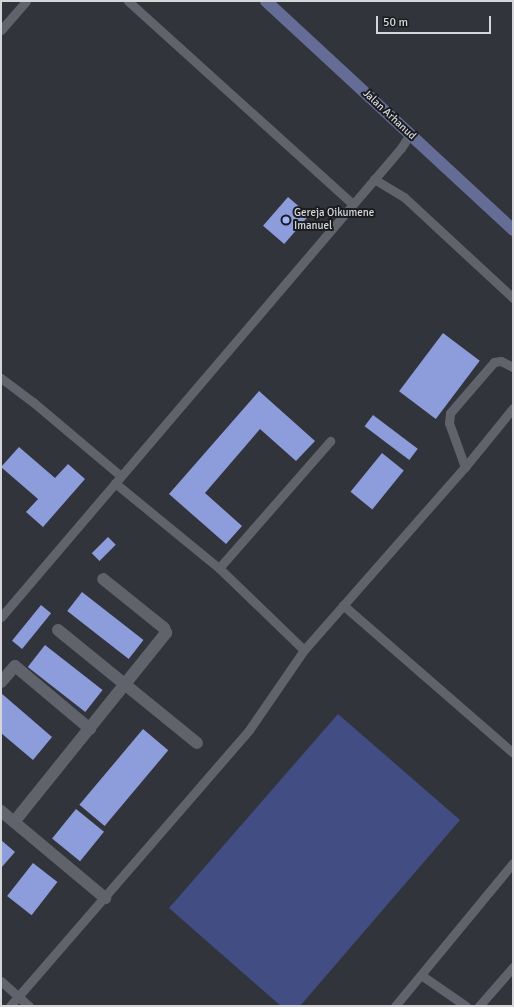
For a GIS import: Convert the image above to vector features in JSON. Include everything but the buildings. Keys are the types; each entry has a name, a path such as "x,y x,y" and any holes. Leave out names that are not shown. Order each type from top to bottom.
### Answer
{"street":[{"name":"Jalan Arhanud","path":"266,1 513,230"},
{"path":"14,822 166,634 164,628 103,579"},
{"path":"58,630 197,743"},
{"path":"1,682 15,666 90,729"},
{"path":"1,811 105,898"}],"lane":[{"path":"1,30 26,1"},
{"path":"128,1 353,204"},
{"path":"1,617 401,148 410,134"},
{"path":"374,179 404,197 513,298"},
{"path":"465,467 449,423 450,414 494,362 502,361 513,367"},
{"path":"1,378 33,402 118,480 218,568 304,650"},
{"path":"10,1006 249,730 304,650 465,467 513,408"},
{"path":"218,568 330,441"},
{"path":"343,605 513,754"},
{"path":"396,1006 513,863"},
{"path":"479,1006 513,966"},
{"path":"421,975 466,1006"},
{"path":"1,981 29,1006"}],"shaded area":[{"path":"338,714 460,820 300,1006 281,1006 169,908"}],"place":[{"name":"Gereja Oikumene Imanuel","path":"286,220"}]}
